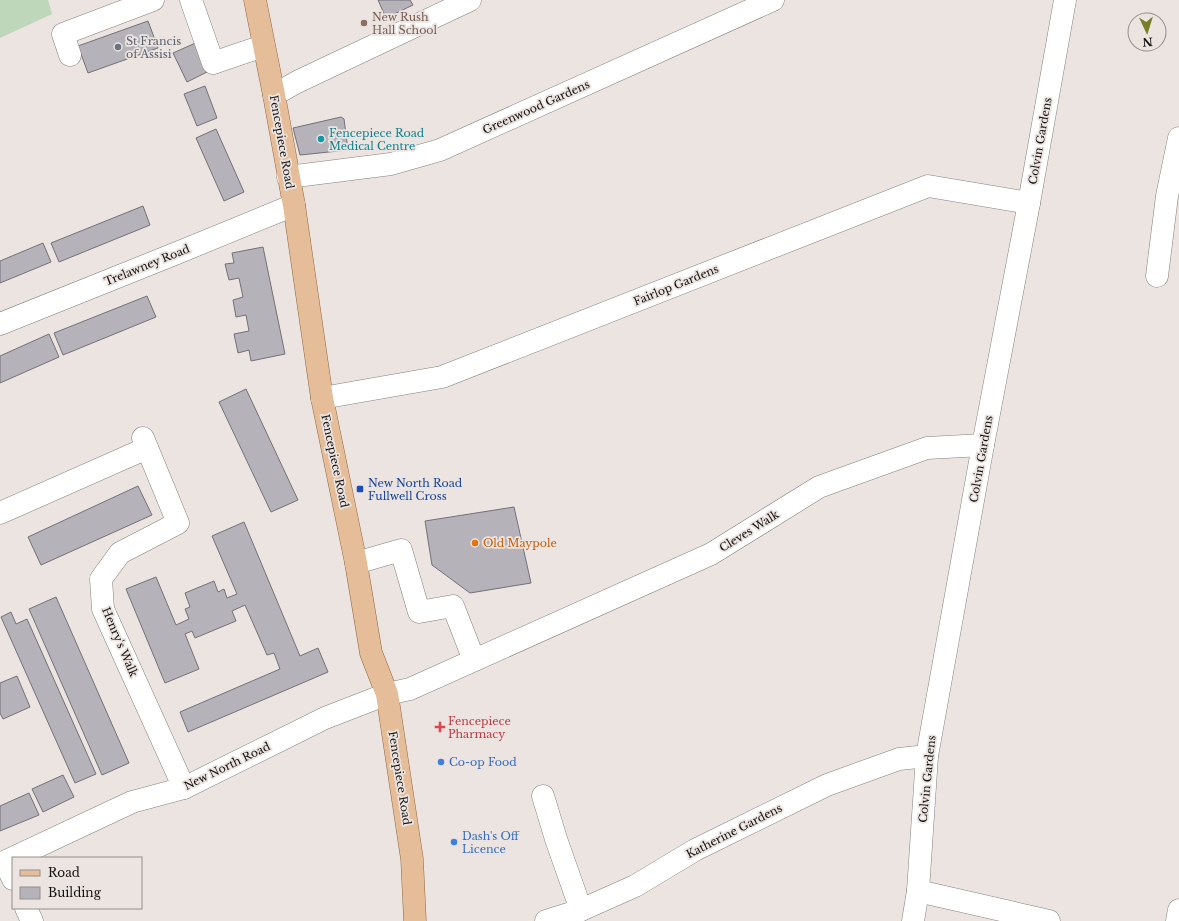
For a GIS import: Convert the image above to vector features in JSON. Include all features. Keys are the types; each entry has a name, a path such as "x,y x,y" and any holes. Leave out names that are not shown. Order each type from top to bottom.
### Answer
{"main road":[{"name":"Fencepiece Road","path":"255,0 294,205 322,398 356,563 371,653 387,694 412,859 415,921"}],"street":[{"path":"70,55 63,34 153,0"},
{"path":"191,0 213,63 263,46"},
{"path":"274,95 297,82 470,0"},
{"name":"Greenwood Gardens","path":"288,177 391,164 440,150 773,0"},
{"name":"Colvin Gardens","path":"913,921 918,891 927,756 1065,0"},
{"path":"1157,276 1168,196 1179,138"},
{"name":"Fairlop Gardens","path":"322,398 442,377 928,186 1029,203"},
{"name":"Trelawney Road","path":"0,324 294,205"},
{"name":"Henry's Walk","path":"0,513 145,443 178,523 120,553 101,579 104,609 184,788"},
{"name":"Cleves Walk","path":"474,660 711,554 819,487 927,448 983,445"},
{"path":"356,563 401,550 419,612 453,606 474,660"},
{"name":"New North Road","path":"27,857 132,802 184,788 320,720 387,694 410,689 474,660"},
{"name":"Katherine Gardens","path":"546,921 581,910 635,886 695,850 827,785 899,758 927,756"},
{"path":"543,796 556,839 581,910"},
{"path":"918,891 1049,921"},
{"path":"26,909 32,921"},
{"path":"1177,921 1179,910"}],"green space":[{"path":"0,0 48,0 52,14 0,38"}],"building":[{"path":"378,0 410,0 413,5 386,18"},
{"name":"St Francis of Assisi","path":"148,21 158,48 88,73 78,46"},
{"path":"200,41 213,69 187,82 173,53"},
{"path":"205,86 217,118 197,126 184,94"},
{"name":"Fencepiece Road Medical Centre","path":"341,117 344,119 348,150 300,155 293,128"},
{"path":"216,129 244,192 224,201 196,138"},
{"path":"143,206 150,225 59,262 51,243"},
{"path":"43,243 51,262 0,283 0,261"},
{"path":"263,247 285,354 251,361 249,350 238,353 234,334 249,331 246,315 236,317 233,300 243,297 239,278 229,280 225,264 234,263 232,253"},
{"path":"147,296 156,317 63,355 54,333"},
{"path":"49,334 59,357 0,383 0,356"},
{"path":"246,389 298,500 271,512 219,402"},
{"path":"138,486 152,515 41,565 28,537"},
{"name":"Old Maypole","path":"514,507 531,583 470,593 432,565 425,521"},
{"path":"244,522 300,656 318,648 328,672 188,732 180,712 280,669 274,653 267,655 245,605 232,611 236,621 195,638 192,631 185,634 199,669 165,683 126,589 156,577 176,625 189,619 185,609 190,607 185,593 214,581 218,592 224,589 227,598 237,594 212,536"},
{"path":"56,597 129,763 102,775 29,609"},
{"path":"11,612 16,624 27,619 96,774 75,783 1,617"},
{"path":"17,676 30,707 3,719 0,713 0,683"},
{"path":"63,775 74,797 43,812 32,789"},
{"path":"29,793 39,815 0,831 0,806"}],"place":[{"name":"New Rush Hall School","path":"364,23"},
{"name":"St Francis of Assisi","path":"118,47"},
{"name":"Fencepiece Road Medical Centre","path":"321,139"},
{"name":"New North Road Fullwell Cross","path":"360,489"},
{"name":"Old Maypole","path":"475,543"},
{"name":"Fencepiece Pharmacy","path":"440,727"},
{"name":"Co-op Food","path":"441,762"},
{"name":"Dash's Off Licence","path":"454,842"}]}
